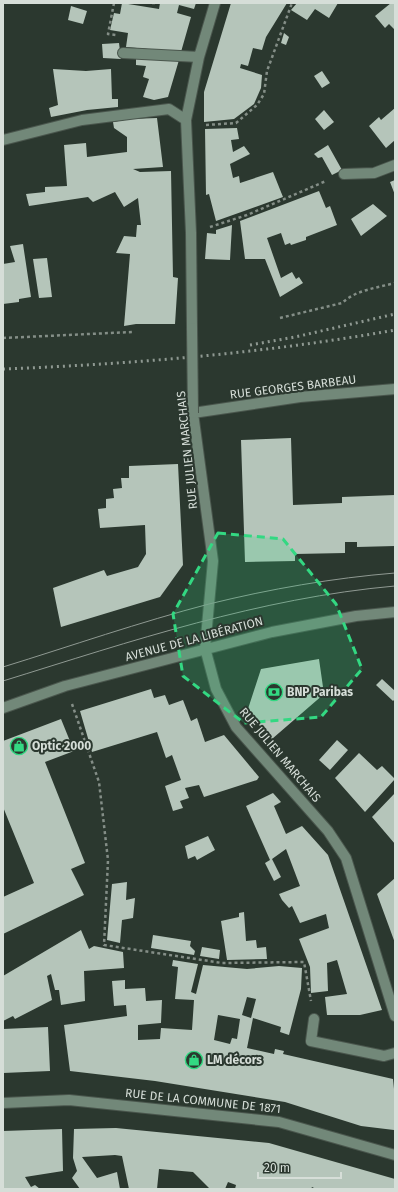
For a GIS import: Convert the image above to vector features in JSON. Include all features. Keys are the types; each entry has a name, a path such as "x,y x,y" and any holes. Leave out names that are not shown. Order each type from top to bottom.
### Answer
{"street":[{"name":"RUE JULIEN MARCHAIS","path":"215,3 199,57 186,120 191,233 193,413 213,561 205,648 216,689 229,717 328,832 346,858 395,1016"},
{"path":"123,52 199,57"},
{"path":"3,140 82,120 169,109 186,120"},
{"path":"344,174 374,173 395,165"},
{"name":"RUE GEORGES BARBEAU","path":"193,413 300,397 395,389"},
{"name":"AVENUE DE LA LIBÉRATION","path":"3,708 65,686 205,648 272,632 356,616 395,612"},
{"path":"314,1019 311,1041 384,1056 395,1053"},
{"name":"RUE DE LA COMMUNE DE 1871","path":"3,1103 69,1100 279,1122 395,1155"}],"path":[{"path":"114,3 108,34 124,36 123,52"},
{"path":"186,120 204,125 236,123 257,105 264,94 267,71 292,3"},
{"path":"191,233 247,214 344,174"},
{"path":"280,318 342,303 349,297 359,292 395,283"},
{"path":"3,338 132,332"},
{"path":"65,686 99,782 108,860 104,945 222,963 304,962 314,1019"}],"highlighted area":[{"path":"218,533 283,539 336,604 362,669 321,717 244,723 183,676 173,614"}],"building":[{"path":"122,3 159,9 160,3 196,3 194,9 179,5 177,13 191,17 181,52 126,47 128,33 110,30 114,13 120,14"},
{"path":"231,3 287,3 266,37 262,50 253,48 248,66 241,64 240,68 262,75 261,88 254,104 234,119 204,122 204,92"},
{"path":"297,3 338,3 329,18 315,9 307,20 291,10"},
{"path":"391,3 395,3 395,30 389,24 385,28 375,16"},
{"path":"71,6 87,11 83,24 68,20"},
{"path":"284,33 289,37 286,45 281,43"},
{"path":"119,43 121,59 103,58 102,44"},
{"path":"136,57 179,60 168,97 154,100 143,97 149,79 143,77 146,66 136,65"},
{"path":"53,69 86,71 111,69 112,99 118,99 118,107 87,110 51,117 49,108 58,105"},
{"path":"322,71 330,83 322,88 314,76"},
{"path":"395,108 395,140 386,148 369,126 379,117 381,120"},
{"path":"324,110 334,122 324,130 315,119"},
{"path":"157,118 163,167 133,169 140,172 171,171 173,277 178,278 175,324 136,324 124,326 130,254 116,253 124,236 136,237 137,225 141,225 138,198 124,207 115,192 93,202 88,197 29,206 26,194 45,192 45,187 67,186 64,145 86,143 87,157 127,152 127,137 114,128 113,122 130,119"},
{"path":"237,128 239,139 231,140 233,152 244,146 250,154 230,164 233,178 239,176 240,183 273,172 283,197 216,221 209,194 206,195 205,129"},
{"path":"328,145 342,170 332,175 322,157 318,158 314,154"},
{"path":"395,180 395,195 390,182"},
{"path":"319,191 326,208 330,206 337,225 306,237 306,240 291,245 290,243 285,245 281,233 267,238 281,278 292,272 296,279 299,277 303,283 280,297 265,259 245,259 240,221"},
{"path":"373,204 387,216 361,236 351,219"},
{"path":"232,225 230,260 205,259 207,233 216,234 216,230"},
{"path":"23,244 31,297 19,299 19,302 3,304 3,264 15,262 10,246"},
{"path":"47,258 52,297 39,298 33,259"},
{"path":"291,438 293,505 342,503 342,497 395,495 395,546 357,547 357,542 345,542 345,553 295,554 295,561 245,562 241,440"},
{"path":"178,464 183,565 160,597 61,627 53,588 104,570 107,576 138,567 146,554 145,525 100,528 98,509 106,508 106,499 114,498 113,489 122,488 121,478 129,478 129,466"},
{"path":"319,659 324,694 272,739 247,712 261,669"},
{"path":"382,679 395,691 395,699 393,701 376,685"},
{"path":"151,689 154,698 165,695 169,705 183,700 191,721 197,718 205,742 224,735 259,777 257,780 204,797 199,785 185,788 189,798 180,801 183,808 173,811 165,786 181,780 172,755 166,758 157,732 92,752 80,711"},
{"path":"61,719 74,751 45,762 85,863 71,869 84,895 3,934 3,897 34,883 3,807 3,741"},
{"path":"337,740 348,750 330,770 319,760"},
{"path":"359,753 377,770 382,766 395,779 365,812 335,778"},
{"path":"273,793 281,802 274,806 286,834 302,826 328,855 382,1010 360,1015 327,1015 325,997 347,994 337,960 327,963 328,991 311,993 310,967 299,939 329,928 326,914 300,923 292,906 289,908 282,900 279,894 300,886 286,849 272,859 281,877 274,881 265,863 270,860 246,806"},
{"path":"395,793 395,844 372,817"},
{"path":"208,836 215,850 197,860 195,856 188,859 185,846"},
{"path":"395,878 395,943 377,894"},
{"path":"127,882 126,900 135,898 133,918 122,920 120,943 107,940 112,884"},
{"path":"244,912 246,941 256,940 257,948 266,947 267,959 227,960 221,921 239,917 239,913"},
{"path":"81,930 89,949 94,946 123,952 124,968 84,971 85,1001 61,1005 59,990 55,990 51,974 47,976 52,1000 15,1019 13,1016 3,1021 3,976"},
{"path":"153,935 191,941 190,946 195,951 194,955 151,948"},
{"path":"202,947 220,950 219,959 200,956"},
{"path":"173,960 198,964 191,992 196,994 203,965 247,969 279,966 302,968 301,989 289,1035 280,1032 281,1027 253,1018 247,1048 274,1054 275,1049 284,1051 283,1054 393,1079 395,1099 394,1130 361,1126 285,1102 155,1081 70,1071 64,1025 127,1016 126,1005 114,1006 112,981 125,980 125,989 145,988 146,1001 162,1000 161,1023 138,1025 138,1040 160,1039 161,1028 192,1030 194,1000 175,999 178,967 172,966","holes":["247,997 256,999 251,1018 242,1015","218,1015 240,1019 237,1039 232,1038 230,1044 214,1040"]},
{"path":"48,1027 50,1071 3,1073 3,1029"},
{"path":"116,1128 269,1143 395,1179 395,1189 316,1189 312,1187 311,1189 235,1189 236,1185 228,1182 225,1189 210,1189 193,1172 159,1169 157,1189 129,1189 122,1156 115,1155 82,1157 97,1178 117,1172 120,1189 80,1189 72,1178 77,1171 73,1158 74,1129"},
{"path":"62,1129 63,1171 25,1177 31,1187 35,1185 40,1189 3,1189 3,1131"}],"tram line":[{"path":"3,667 131,626 209,604 302,585 395,573"},
{"path":"3,681 196,623 245,611 295,600 395,586"}],"railway":[{"path":"250,345 295,337 395,314"},
{"path":"3,369 151,361 298,345 395,330"}],"place":[{"name":"BNP Paribas","path":"274,692"},
{"name":"Optic 2000","path":"19,746"},
{"name":"LM décors","path":"194,1060"}]}
